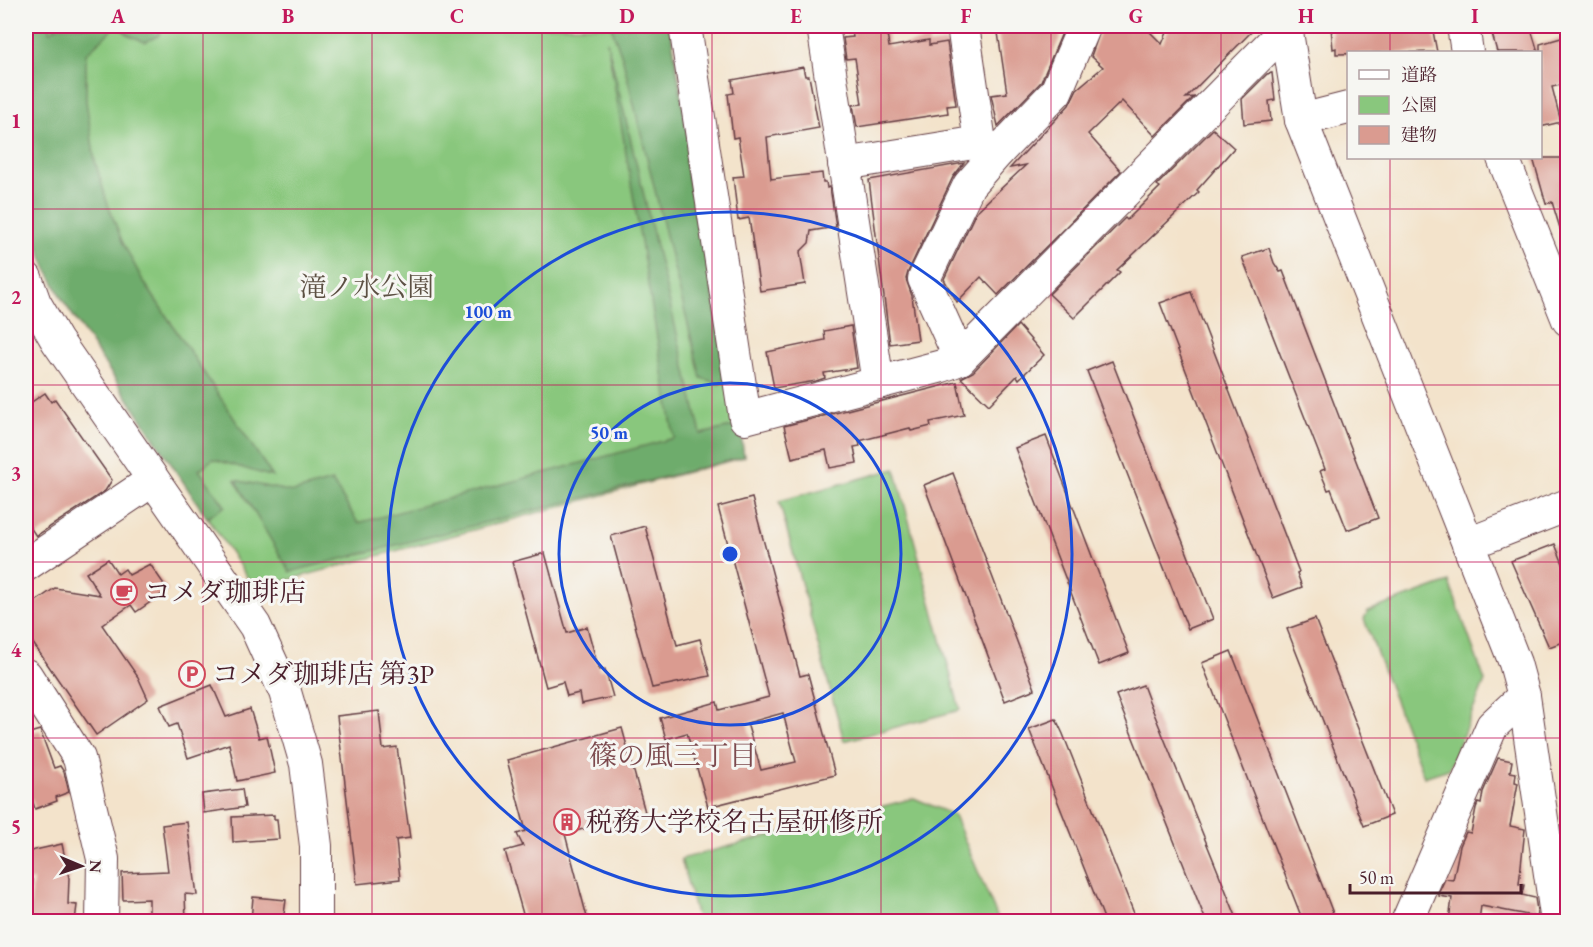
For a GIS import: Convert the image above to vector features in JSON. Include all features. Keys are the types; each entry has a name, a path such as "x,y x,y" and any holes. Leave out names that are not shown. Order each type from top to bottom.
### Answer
{"street":[{"path":"686,26 746,418 960,359 1273,42 1287,31 1301,120 1515,663 1524,696 1557,921"},
{"path":"823,26 878,383"},
{"path":"963,26 989,147"},
{"path":"960,359 924,279 989,147 1056,92 1084,26"},
{"path":"1463,26 1467,51"},
{"path":"1301,120 1347,108"},
{"path":"844,164 989,147"},
{"path":"1503,159 1568,320"},
{"path":"26,278 35,303 150,495 255,626 285,692 306,764 316,846 315,921"},
{"path":"26,566 150,495"},
{"path":"26,589 150,495"},
{"path":"1468,544 1568,505"},
{"path":"26,675 36,712 79,758 103,859 102,921"},
{"path":"1407,921 1492,726 1524,696"}],"green space":[{"name":"滝ノ水公園","path":"26,26 670,26 744,457 255,589 62,299 45,264 32,228 26,202"},
{"path":"26,26 50,26 50,32 58,26 116,26 86,54 86,101 95,161 107,202 122,241 142,279 273,477 213,459 199,470 225,506 207,518 62,299 31,229 26,202"},
{"path":"117,26 165,26 158,36 145,42 129,35"},
{"path":"611,26 670,26 691,159 685,160 691,195 697,194 725,376 720,384 701,378 623,60"},
{"path":"607,41 701,434 740,425 744,457 290,572 235,480 293,492 332,481 358,523 674,438"},
{"path":"895,469 960,710 844,741 779,501"},
{"path":"1449,582 1485,681 1449,769 1424,777 1364,619 1368,611"},
{"path":"914,798 954,815 999,921 698,921 681,859"}],"building":[{"path":"851,26 886,26 889,47 929,40 929,45 947,42 956,105 947,106 948,113 857,127 853,105 862,104 855,58 846,59 843,38 853,37"},
{"path":"997,26 1065,26 1041,82 998,126 991,95 1007,93"},
{"path":"1102,26 1144,26 1162,44 1170,26 1257,26 1186,98 1194,97 1155,136 1122,101 1088,134 1121,171 998,295 981,277 957,302 944,279 976,212 1026,165 1010,168 1069,105 1077,89 1103,67 1091,56"},
{"path":"1377,26 1378,29 1396,26 1432,26 1437,51 1347,51 1347,54 1336,54 1336,48 1333,49 1331,27"},
{"path":"1490,26 1530,26 1538,51 1497,51"},
{"path":"1568,36 1568,83 1552,87 1561,122 1542,127 1542,51 1540,51 1540,44"},
{"path":"803,67 805,76 809,76 819,128 767,137 771,179 822,173 823,182 826,182 827,188 830,187 836,227 811,231 809,243 800,252 805,284 760,291 749,218 738,220 733,177 744,176 738,137 733,138 728,94 734,93 732,80"},
{"path":"1272,73 1275,100 1269,101 1271,121 1244,124 1242,99 1267,74"},
{"path":"1213,129 1234,148 1197,190 1199,192 1117,270 1120,272 1074,318 1049,294 1125,218 1127,220 1160,187 1157,185"},
{"path":"1568,158 1568,238 1563,238 1552,202 1546,204 1533,159"},
{"path":"964,163 953,177 906,279 912,296 918,340 890,344 869,180"},
{"path":"1269,248 1274,263 1280,272 1283,271 1378,518 1347,530 1331,489 1328,490 1320,471 1325,469 1242,257"},
{"path":"1191,292 1299,572 1297,573 1302,587 1273,598 1160,303"},
{"path":"1018,325 1044,355 1019,379 1017,376 989,405 961,378 973,372"},
{"path":"851,326 857,368 824,373 825,378 816,381 774,388 767,352 825,340 824,331"},
{"path":"1112,361 1213,619 1188,629 1087,371"},
{"path":"957,382 964,415 930,422 931,426 911,431 910,428 859,441 860,446 854,447 857,463 830,468 826,450 792,458 784,426"},
{"path":"45,393 51,402 55,399 112,480 105,491 36,536 26,521 26,406"},
{"path":"1046,436 1129,653 1099,665 1015,448"},
{"path":"953,473 1035,689 1005,701 924,485"},
{"path":"752,498 800,676 808,674 835,775 708,807 687,733 666,739 660,718 717,702 719,710 769,697 718,507","holes":["783,713 796,762 761,770 747,723"]},
{"path":"645,526 677,645 700,639 710,676 652,688 611,536"},
{"path":"1555,544 1568,576 1568,640 1549,647 1511,561"},
{"path":"545,553 567,633 587,627 599,670 605,669 613,697 581,704 579,693 567,696 563,682 546,687 512,562"},
{"path":"108,559 118,574 125,569 129,575 150,564 168,590 136,612 131,605 102,625 138,677 148,699 96,735 26,633 26,608 55,588 100,595 86,573"},
{"path":"1315,619 1392,815 1364,826 1287,629"},
{"path":"1231,651 1336,921 1303,921 1202,663"},
{"path":"212,685 226,717 250,709 259,738 267,736 275,773 237,781 229,744 188,758 177,724 169,727 160,706"},
{"path":"1143,685 1238,921 1206,921 1116,695"},
{"path":"379,711 383,749 397,747 410,838 396,840 400,879 357,884 337,716"},
{"path":"1056,719 1137,921 1105,921 1029,729"},
{"name":"税務大学校名古屋研修所","path":"622,728 645,812 565,834 588,921 525,921 505,851 523,846 517,834 526,831 507,760"},
{"path":"40,730 54,768 60,766 64,772 69,792 56,797 57,801 35,809 32,799 26,801 26,734"},
{"path":"1498,758 1512,761 1510,772 1516,773 1515,782 1518,783 1510,826 1525,829 1519,884 1524,885 1522,895 1535,898 1538,917 1481,906 1479,921 1449,921 1452,898 1439,896 1439,892 1445,879 1453,880 1460,846 1466,832 1471,833 1476,808 1478,803 1481,804 1483,792"},
{"path":"242,789 245,807 204,813 202,794"},
{"path":"274,815 274,819 277,819 279,839 233,842 232,817"},
{"path":"187,822 197,895 185,894 186,921 149,921 149,899 123,900 122,873 168,871 162,825"},
{"path":"62,844 69,878 68,904 77,905 75,921 29,921 33,880 26,881 26,852"},
{"path":"253,897 286,900 283,921 251,921"}],"place":[{"name":"コメダ珈琲店","path":"124,592"},
{"name":"コメダ珈琲店 第3P","path":"192,674"},
{"name":"税務大学校名古屋研修所","path":"567,822"}],"district":[{"name":"篠の風三丁目","path":"673,755"}]}
